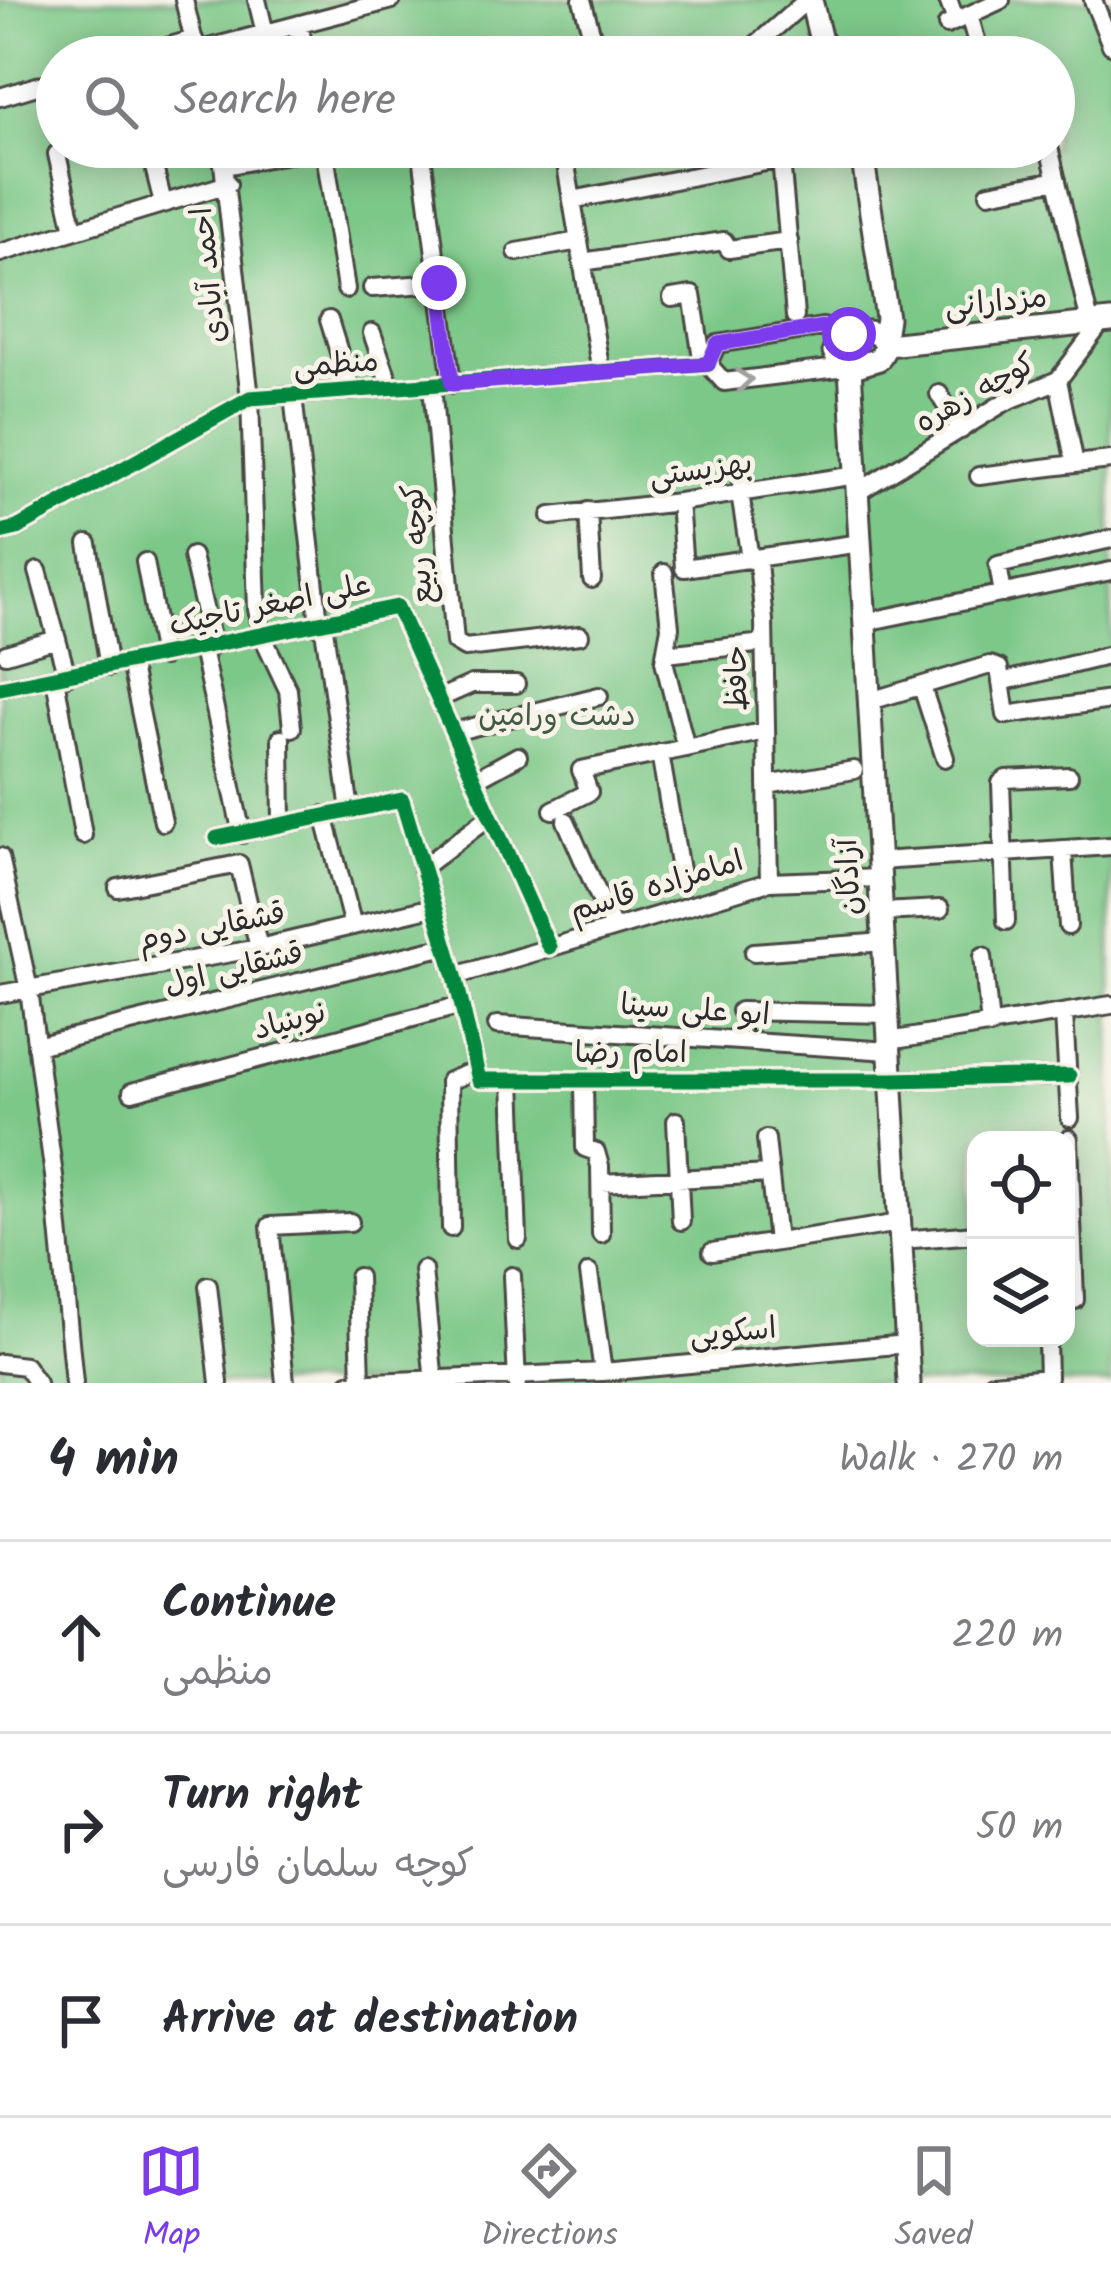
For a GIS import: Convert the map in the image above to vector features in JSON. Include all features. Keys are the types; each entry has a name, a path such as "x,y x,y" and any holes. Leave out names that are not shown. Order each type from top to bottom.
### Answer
{"main road":[{"path":"809,0 819,36"},
{"path":"848,367 878,359 886,341 887,318 864,168"},
{"name":"مزدارانی","path":"886,341 1101,322"},
{"path":"849,334 868,332 886,341"},
{"name":"آزادگان","path":"849,334 835,345 838,363 848,367 857,483 909,1383"}],"street":[{"path":"184,0 193,36"},
{"path":"257,0 265,33"},
{"path":"252,36 299,25 335,7 392,0"},
{"path":"582,0 592,36"},
{"path":"767,36 809,0"},
{"path":"948,0 967,36"},
{"path":"957,20 1001,0"},
{"path":"1093,0 1111,45"},
{"path":"299,25 301,36"},
{"path":"0,97 36,86"},
{"path":"60,168 74,230"},
{"path":"155,168 164,203"},
{"name":"احمد آبادی","path":"226,168 250,398 252,559 262,635 288,690 282,825"},
{"path":"0,253 164,203 252,168"},
{"path":"328,168 346,289"},
{"path":"424,168 452,384"},
{"path":"572,200 714,168"},
{"path":"782,168 795,316"},
{"path":"1054,168 1101,322"},
{"path":"567,171 601,372"},
{"path":"989,193 1057,180"},
{"path":"517,252 579,241"},
{"path":"582,262 724,241 729,249 789,241"},
{"path":"372,288 439,283"},
{"path":"672,298 692,296 705,364"},
{"path":"329,320 351,392"},
{"name":"کوچه زهره","path":"857,483 1005,402 1058,380 1101,322"},
{"name":"منظمی","path":"705,364 717,344 822,327 849,334"},
{"path":"372,333 391,388"},
{"name":"منظمی","path":"0,532 17,528 250,398 705,364 724,382 848,367"},
{"path":"1058,380 1075,464"},
{"name":"کوچه ربیع","path":"432,385 455,642 465,648 580,635"},
{"path":"939,394 961,430"},
{"path":"293,396 350,810"},
{"path":"979,476 1111,460"},
{"name":"بهزیستی","path":"551,516 680,508 741,486 857,483"},
{"name":"حافظ","path":"741,486 749,559 758,563 764,643 769,882"},
{"path":"680,508 684,568 861,543"},
{"path":"587,512 592,579"},
{"path":"1003,594 998,565 1111,539"},
{"path":"88,544 109,668"},
{"path":"192,556 242,834"},
{"path":"145,562 163,657"},
{"path":"866,622 1111,571"},
{"path":"38,572 57,639 83,836"},
{"path":"664,573 670,627 666,654 686,748"},
{"name":"علی اصغر تاجیک","path":"0,688 397,607 549,947"},
{"path":"6,654 57,639"},
{"path":"666,654 764,643"},
{"path":"1001,682 1111,656"},
{"path":"130,662 163,822"},
{"path":"870,701 991,664 999,668 1006,715 1111,700"},
{"path":"438,699 472,683 517,685"},
{"path":"922,687 945,758"},
{"path":"453,732 599,696"},
{"path":"613,928 560,815 589,792 581,770 766,730"},
{"path":"660,753 681,876"},
{"path":"474,780 518,756"},
{"path":"767,785 854,770"},
{"path":"1006,921 1002,780 1069,776"},
{"path":"217,838 402,800 462,1005 474,1071 449,1081 451,1228"},
{"path":"323,815 353,926"},
{"path":"422,868 490,816"},
{"name":"امامزاده قاسم","path":"454,976 769,882 1111,846"},
{"path":"1063,851 1068,926"},
{"path":"0,857 36,1046 74,1383"},
{"path":"118,888 239,864 259,948"},
{"name":"قشقایی دوم","path":"0,994 259,948 434,907"},
{"path":"882,912 940,909"},
{"path":"754,952 884,942"},
{"name":"قشقایی اول","path":"36,1046 446,946"},
{"path":"983,956 990,1026"},
{"name":"نوبنیاد","path":"133,1092 462,1005"},
{"name":"ابو علی سینا","path":"496,1025 890,1046 1111,1005"},
{"path":"740,1011 888,1014"},
{"path":"1064,1015 1070,1118"},
{"name":"امام رضا","path":"474,1071 479,1080 512,1082 1069,1076"},
{"path":"584,1081 585,1148 596,1152 602,1234"},
{"path":"512,1082 518,1238"},
{"path":"676,1121 681,1221"},
{"path":"766,1138 777,1242"},
{"path":"601,1183 770,1174"},
{"path":"285,1383 270,1226 350,1222"},
{"path":"712,1252 900,1232 967,1234"},
{"path":"423,1270 434,1382"},
{"path":"590,1273 603,1372"},
{"path":"512,1276 516,1380"},
{"path":"358,1277 361,1382"},
{"path":"208,1286 219,1383"},
{"name":"اسکویی","path":"349,1383 516,1380 907,1344"},
{"path":"992,1383 1048,1378 1047,1347"},
{"path":"0,1363 25,1366 37,1383"}],"green space":[{"name":"دشت ورامین","path":"0,0 1111,0 1111,1383 0,1383"}],"cycle path":[{"path":"0,532 17,528 250,398 708,364"},
{"path":"0,688 397,607 549,947"},
{"path":"217,838 402,800 455,976 479,1080 1069,1076"}],"route":[{"path":"439,283 452,384 708,364 717,344 822,327 849,334"}]}
